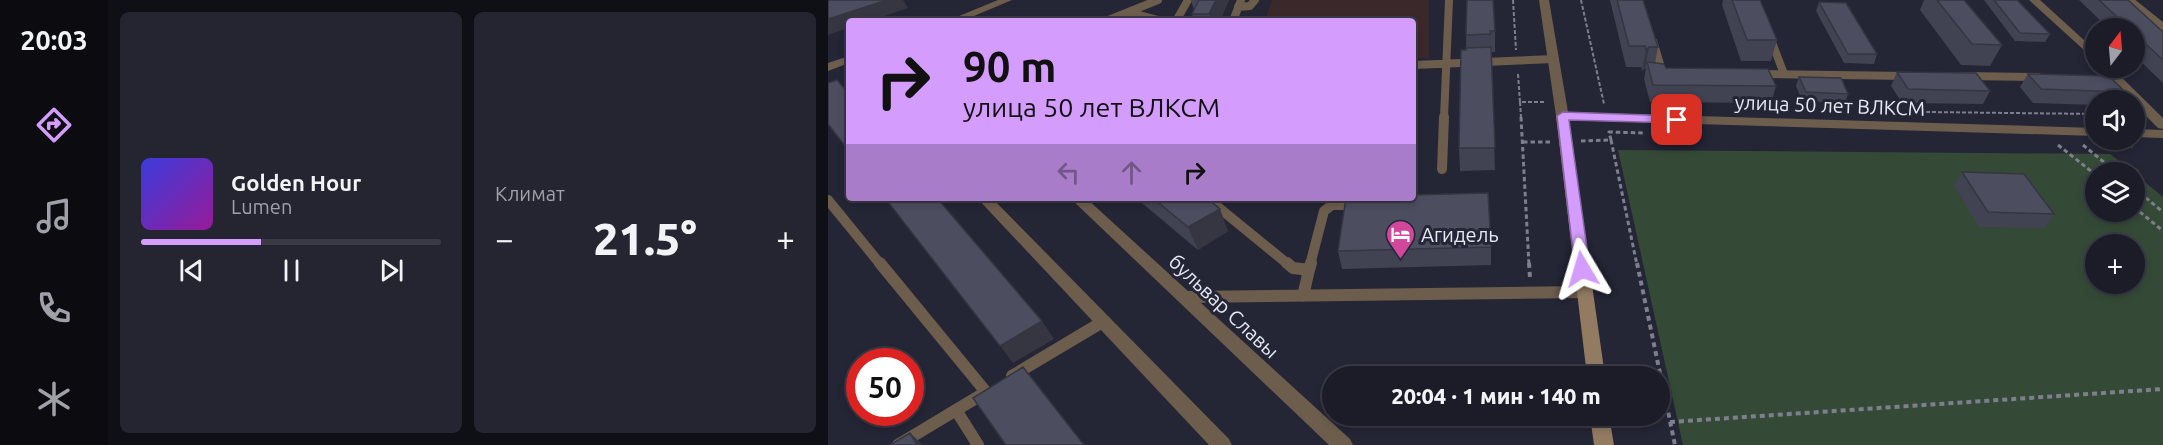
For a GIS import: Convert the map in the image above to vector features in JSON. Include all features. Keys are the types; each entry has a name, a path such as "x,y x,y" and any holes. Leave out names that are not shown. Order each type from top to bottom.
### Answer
{"main road":[{"path":"1562,109 1595,366"},
{"path":"1601,426 1604,445"}],"street":[{"path":"960,18 1007,0"},
{"path":"1544,0 1562,109"},
{"path":"2034,0 2085,48"},
{"path":"828,67 846,61"},
{"path":"2113,78 2163,125"},
{"name":"улица 50 лет ВЛКСМ","path":"1562,109 2085,132"},
{"path":"2145,133 2163,134"},
{"path":"987,201 1222,445"},
{"name":"бульвар Славы","path":"1080,201 1343,445"}],"lane":[{"path":"1113,18 1158,0"},
{"path":"1178,18 1188,0"},
{"path":"1234,18 1240,3 1250,6 1256,0"},
{"path":"1442,169 1449,0"},
{"path":"2130,0 2163,27"},
{"path":"1128,12 1145,18"},
{"path":"1651,32 1660,74 1674,75"},
{"path":"1768,32 1784,75"},
{"path":"1416,65 1554,59"},
{"path":"1751,75 1915,76"},
{"path":"1950,76 2045,77"},
{"path":"828,200 986,392"},
{"path":"1211,201 1293,268 1309,270"},
{"path":"1303,296 1324,210 1327,207 1367,205"},
{"path":"1184,297 1585,292"},
{"path":"898,445 1104,321"},
{"path":"956,410 978,445"}],"path":[{"path":"1581,0 1604,104"},
{"path":"1531,292 1520,102 1562,109"},
{"path":"1581,141 1611,140 1658,366"},
{"path":"1522,142 1553,141"},
{"path":"2057,144 2085,167"},
{"path":"2082,144 2104,162"},
{"path":"2145,197 2163,212"},
{"path":"2145,216 2163,231"},
{"path":"1675,445 1670,422 2163,388"}],"shaded area":[{"path":"1272,0 1429,0 1429,58 1416,58 1416,18 1266,18"}],"green space":[{"path":"1618,150 2110,154 2120,162 2085,162 2085,222 2145,222 2145,182 2163,197 2163,445 1683,445 1670,386 1670,366 1666,366"}],"building":[{"path":"887,0 828,19 828,1"},
{"path":"1199,0 1216,0 1209,14 1192,14"},
{"path":"1467,0 1493,0 1495,31 1490,31 1491,34 1466,35"},
{"path":"1617,0 1643,0 1658,47 1649,47 1646,50 1645,46 1629,46"},
{"path":"1732,0 1760,0 1777,40 1747,40"},
{"path":"1937,0 1964,0 2002,45 1972,44"},
{"path":"1994,0 2017,0 2050,34 2020,33"},
{"path":"2099,0 2128,0 2163,32 2163,60 2145,43 2145,18 2118,18"},
{"path":"1819,2 1846,3 1877,54 1848,54"},
{"path":"1491,47 1495,148 1459,148 1461,50"},
{"path":"1647,62 1664,64 1666,68 1768,69 1776,86 1653,85"},
{"path":"1897,72 1976,73 1990,91 1908,89"},
{"path":"2028,74 2111,78 2123,90 2085,91 2041,89"},
{"path":"1799,77 1841,78 1848,94 1806,92"},
{"path":"837,80 846,90 846,147 828,124 828,83"},
{"path":"1962,172 2024,174 2054,214 1988,212"},
{"path":"1488,193 1491,247 1338,251 1346,201 1416,201 1416,195"},
{"path":"887,201 940,201 1042,321 1000,346"},
{"path":"1157,201 1211,201 1220,209 1188,227"},
{"path":"1023,367 1084,445 1006,445 973,398"},
{"path":"910,433 917,445 890,445"}],"place":[{"name":"Агидель","path":"1400,260"}],"route":[{"path":"1582,269 1563,116 1677,120"}]}
